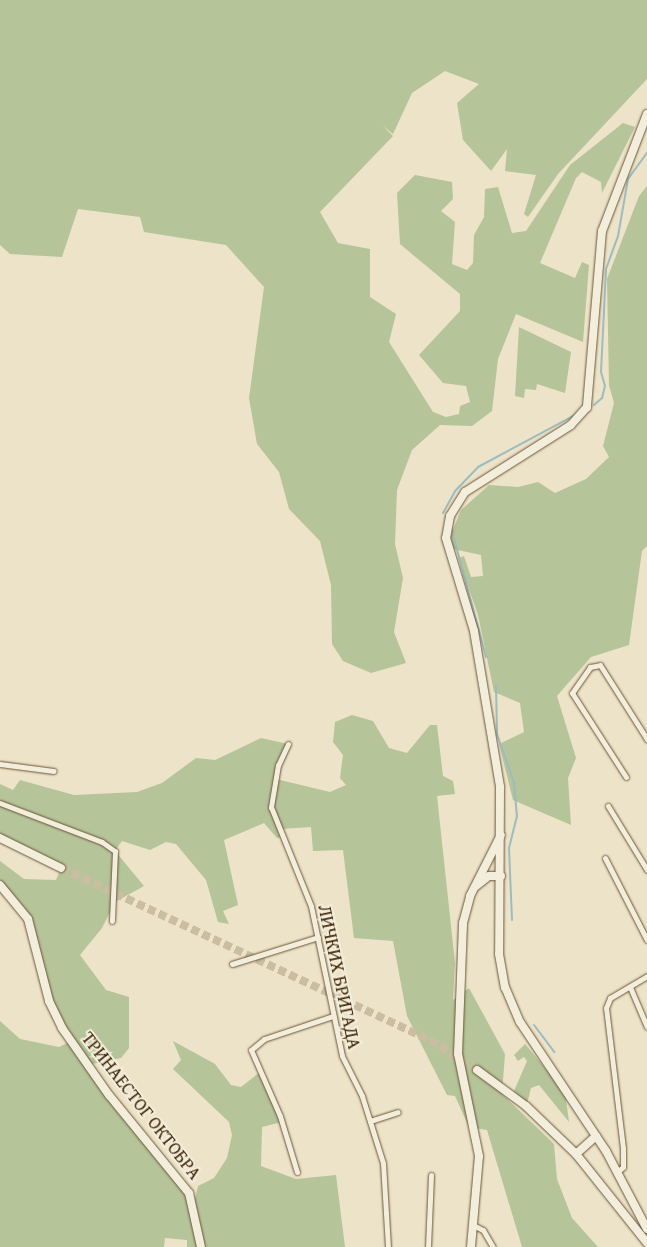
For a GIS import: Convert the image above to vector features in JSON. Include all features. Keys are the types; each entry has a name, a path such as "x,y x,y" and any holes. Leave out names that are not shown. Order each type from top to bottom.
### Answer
{"main road":[{"path":"647,114 603,226 585,411 564,430 471,487 452,511 446,532 477,646 503,831 499,954 509,1001 596,1136 647,1229"},
{"path":"471,1247 479,1156 460,1078 457,1034 463,922 474,888 503,831"},
{"path":"0,838 61,868"},
{"path":"482,871 492,868 501,874"},
{"path":"474,888 486,878 501,874"},
{"name":"ТРИНАЕСТОГ ОКТОБРА","path":"0,885 28,919 56,1016 109,1095 186,1187 194,1204 202,1247"},
{"path":"477,1070 535,1114 576,1154 647,1243"},
{"path":"576,1154 596,1136"}],"street":[{"path":"626,777 572,693 585,673 597,664 647,739"},
{"name":"ЛИЧКИХ БРИГАДА","path":"288,744 278,765 271,807 311,906 343,1059 370,1121 387,1188 388,1247"},
{"path":"0,764 54,771"},
{"path":"0,802 102,842 115,851 112,921"},
{"path":"608,806 647,870"},
{"path":"605,858 647,940"},
{"path":"232,964 318,937"},
{"path":"616,1173 624,1164 606,1008 610,998 647,976"},
{"path":"630,987 647,1027"},
{"path":"297,1172 280,1116 251,1050 264,1039 333,1016"},
{"path":"370,1121 398,1112"},
{"path":"428,1247 431,1175"},
{"path":"473,1225 483,1230 493,1247"}],"green space":[{"path":"0,0 647,0 647,79 558,174 528,217 524,214 536,175 505,171 507,149 491,171 463,140 457,103 479,84 445,71 412,93 393,134 383,126 393,136 320,212 338,243 370,249 370,297 396,314 389,342 433,412 446,417 459,414 460,406 470,402 466,386 443,383 419,355 460,311 460,294 400,244 397,193 415,175 452,182 453,199 441,211 455,222 452,264 467,270 473,263 474,235 484,217 485,189 498,187 512,233 526,231 570,165 623,123 635,127 602,193 601,182 582,172 576,178 540,263 575,278 582,262 589,265 583,342 516,314 498,359 492,411 472,426 440,425 412,450 397,490 395,544 403,578 394,632 406,663 371,673 343,661 332,644 331,585 320,541 289,509 279,472 257,444 249,398 264,287 226,245 144,232 140,217 78,209 62,257 10,254 0,245"},
{"path":"647,186 647,546 642,551 629,645 591,657 557,696 576,758 568,778 571,825 513,800 499,744 524,732 520,703 494,692 478,615 458,558 464,556 471,577 483,576 481,555 453,549 450,537 461,510 489,485 518,487 538,482 555,493 586,479 609,457 603,446 614,403 609,385 607,279 639,196"},
{"path":"519,327 571,352 565,393 537,384 536,390 525,389 524,398 515,396"},
{"path":"352,715 373,721 389,748 407,753 430,725 437,725 443,776 453,781 455,794 437,796 455,963 453,1000 469,988 505,1054 502,1094 554,1144 557,1179 572,1218 598,1247 522,1247 487,1130 469,1127 455,1096 447,1095 407,1016 393,941 354,938 343,850 313,851 311,827 281,829 284,837 277,838 264,823 224,840 238,905 223,911 229,924 218,922 206,880 176,844 166,842 150,850 122,841 115,851 144,886 115,902 102,928 80,955 106,990 129,997 129,1048 121,1058 87,1065 194,1203 198,1186 214,1178 227,1158 232,1135 229,1122 173,1069 181,1060 173,1041 215,1064 231,1085 241,1087 260,1072 282,1122 262,1127 261,1166 296,1179 336,1175 345,1247 187,1247 187,1240 165,1238 164,1247 0,1247 0,1021 20,1039 59,1047 71,1041 56,1015 28,919 0,885 0,861 24,879 56,880 61,868 0,838 0,784 13,790 20,780 74,795 137,792 162,783 196,758 215,760 261,738 288,744 276,779 330,792 346,785 340,778 343,755 333,742 335,722"},
{"path":"525,1044 565,1092 569,1122 539,1085 531,1088 527,1104 514,1091 527,1061 524,1057 518,1061 514,1055"}],"waterway":[{"path":"594,405 602,398 605,386 601,372 606,269 618,236 628,179 647,153"},
{"path":"443,513 456,490 478,467 577,414"},
{"path":"451,527 486,657"},
{"path":"496,686 497,734 514,783 517,816 509,848 512,920"},
{"path":"534,1025 554,1052"}],"tunnel":[{"path":"61,868 430,1040 477,1070"}]}
